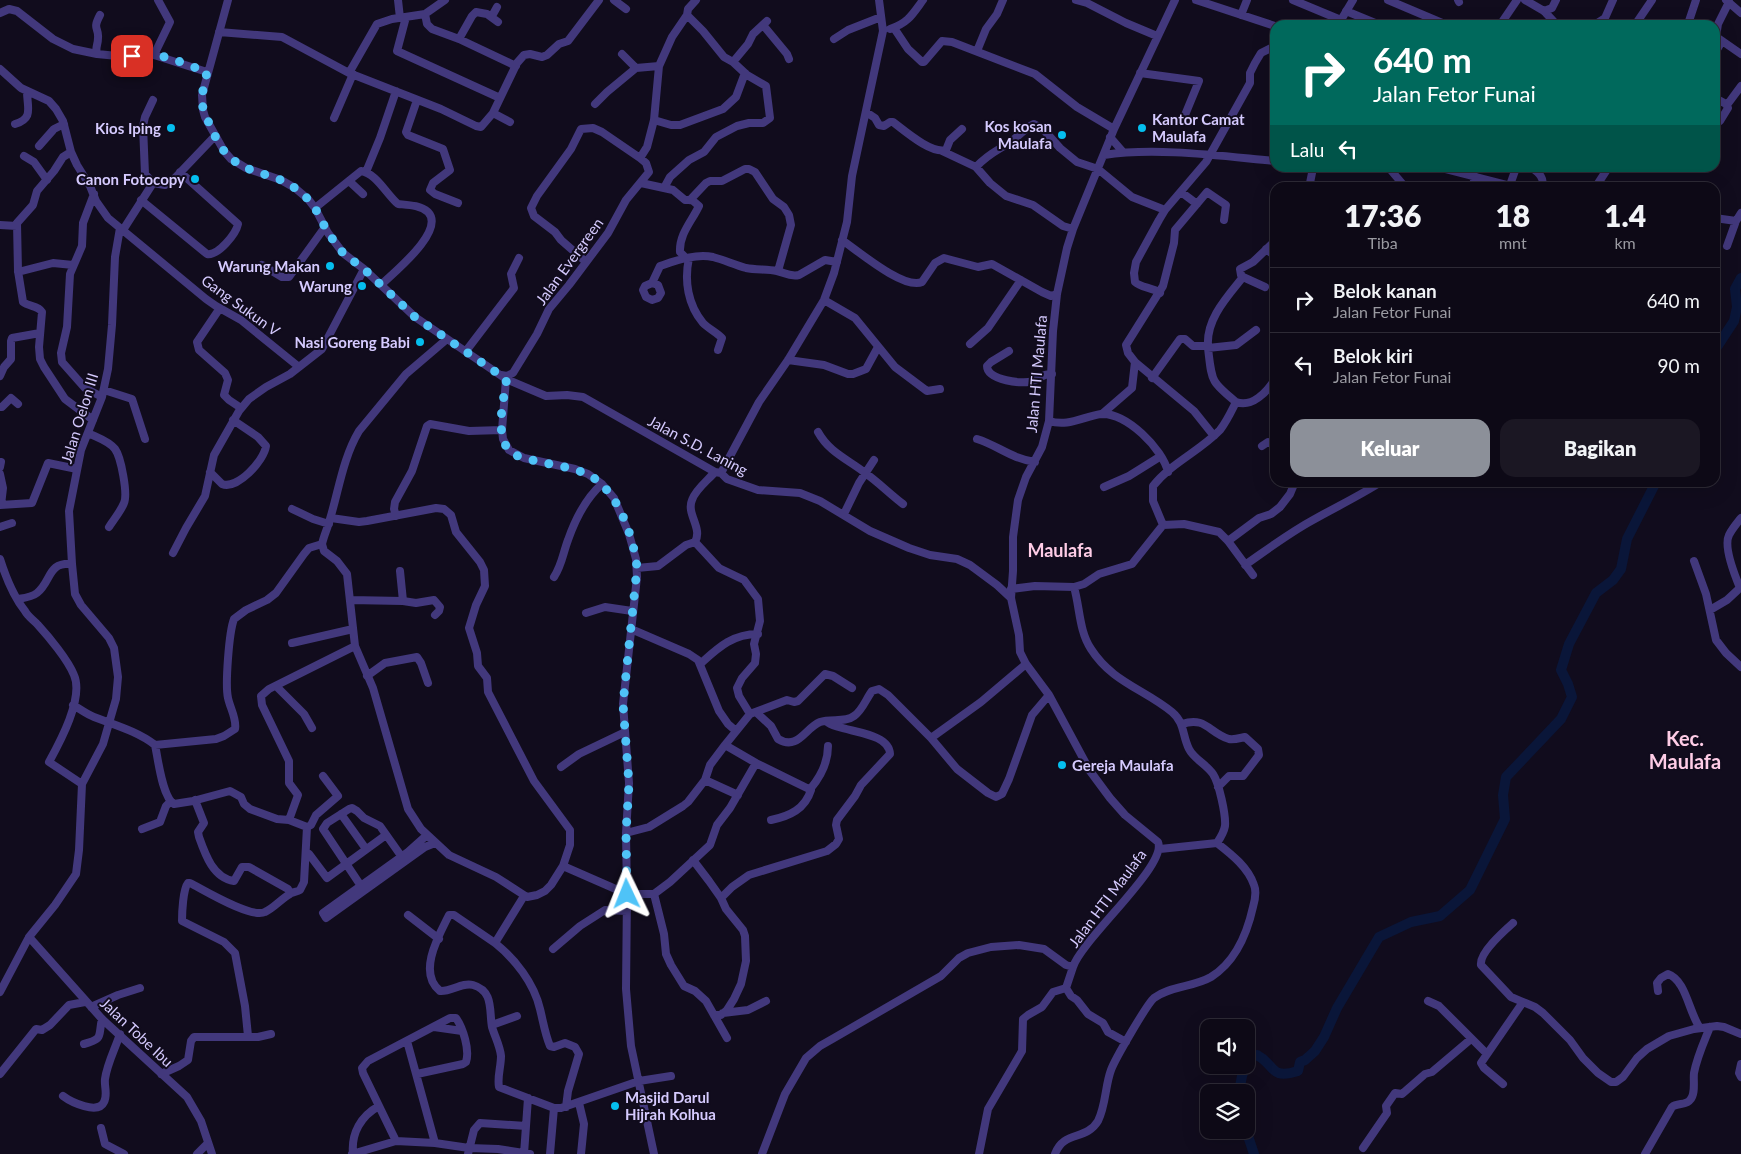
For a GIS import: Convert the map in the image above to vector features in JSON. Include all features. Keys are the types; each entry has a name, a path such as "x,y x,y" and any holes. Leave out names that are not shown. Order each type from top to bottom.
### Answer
{"street":[{"path":"0,13 9,9 14,0"},
{"path":"154,55 170,22 158,0"},
{"name":"Jalan S.D. Laning","path":"228,0 202,95 203,110 215,136 224,151 239,165 281,180 295,188 308,199 335,244 343,253 364,269 415,317 503,377 546,396 567,394 583,397 727,479 758,490 807,495 844,514 870,531 909,548 970,564 1011,598"},
{"path":"398,0 403,17 397,51 500,98"},
{"path":"334,118 351,73 377,24 403,17 425,14 445,0"},
{"path":"219,32 282,37 351,73 441,109 480,127 493,113 516,66 524,55 547,56 559,44 568,41 599,0"},
{"path":"614,0 626,9"},
{"path":"640,158 647,147 654,120 659,66 672,37 687,16 687,10 696,0"},
{"path":"637,568 658,566 686,545 695,542 698,536 691,503 695,495 718,473 754,410 788,360 824,300 834,273 847,222 852,176 883,31 879,0"},
{"path":"883,31 905,23 923,0"},
{"path":"977,50 986,29 1003,0"},
{"path":"1076,0 1087,2 1126,23 1157,36"},
{"name":"Jalan HTI Maulafa","path":"762,1154 785,1094 802,1063 810,1054 887,1006 941,976 959,958 968,953 990,947 1019,944 1044,950 1066,965 1073,967 1105,922 1140,883 1160,849 1158,842 1150,834 1116,805 1090,771 1049,695 1026,664 1020,652 1019,636 1011,598 1013,571 1012,537 1023,485 1042,447 1048,421 1057,294 1073,229 1114,129 1175,0"},
{"path":"1196,0 1270,24"},
{"path":"1241,14 1247,0"},
{"path":"1293,0 1336,20"},
{"path":"1341,20 1353,0"},
{"path":"1388,0 1400,2 1437,20"},
{"path":"1503,20 1517,0"},
{"path":"1526,0 1544,11 1552,20"},
{"path":"1544,11 1552,8 1556,0"},
{"path":"1602,20 1605,18 1613,0"},
{"path":"1638,20 1652,0"},
{"path":"1688,20 1696,0"},
{"path":"1720,20 1728,1 1741,13"},
{"path":"459,39 476,12 481,11 495,19 497,7"},
{"path":"9,9 17,11 65,46 97,54 128,57 140,54 154,55 207,72"},
{"path":"1346,11 1368,20"},
{"path":"425,14 427,24 432,29 459,39 516,66"},
{"path":"97,54 98,38 96,25 100,15"},
{"path":"664,188 670,176 689,160 704,152 716,137 736,126 749,123 763,123 770,118 766,88 720,52 703,31 687,16"},
{"path":"834,39 848,30 881,17"},
{"path":"733,62 748,44 753,34 765,23 789,59"},
{"path":"894,28 908,49 922,62 942,41 952,42 977,50 1034,74 1078,107 1114,129"},
{"path":"1720,39 1740,51"},
{"path":"1160,293 1137,284 1134,273 1139,255 1165,210 1211,155 1229,118 1250,83 1250,73 1255,62 1261,53 1270,48"},
{"path":"622,54 636,68"},
{"path":"595,104 606,92 636,68 659,66"},
{"name":"Gang Sukun V","path":"0,70 27,91 53,105 64,124 71,152 94,194 104,212 121,229 220,308 241,320 299,367"},
{"path":"654,120 671,125 680,125 723,109 736,98 745,73"},
{"path":"1140,73 1199,81 1185,115"},
{"path":"1720,121 1728,110 1727,105 1741,86"},
{"path":"15,124 24,121 28,115 27,91"},
{"path":"366,172 396,91"},
{"path":"153,100 144,122 143,155 145,174 152,183 165,185 173,180 215,136"},
{"path":"417,100 406,132 408,135 443,150 450,170 433,183 430,190 435,194 458,203"},
{"path":"1720,102 1727,105"},
{"path":"866,112 875,118 879,125 884,126 891,122 932,149 942,151 976,167 990,183 1006,196 1034,205 1063,226 1073,229"},
{"path":"493,113 510,122"},
{"path":"39,146 54,129 64,124"},
{"path":"976,167 994,151 1012,141 1034,124 1077,162 1098,169 1132,197 1165,210"},
{"path":"586,261 561,240 555,232 534,216 531,208 583,128 593,128 602,132 646,163 649,170 641,183 673,190 685,200 690,200 699,207 688,222 680,246 680,252 688,258"},
{"path":"942,151 946,150 950,140 962,128"},
{"path":"1110,138 1123,152"},
{"path":"71,152 63,157 36,192 33,205 21,218 17,226 18,272 23,302 28,306 41,310 40,359 64,399 93,420"},
{"path":"1104,155 1123,152 1211,155 1270,161"},
{"path":"24,156 34,162 47,180"},
{"path":"38,167 42,159"},
{"path":"690,200 710,181 722,181 745,169 755,172 773,199 784,207 789,214 791,225 778,272"},
{"path":"315,208 360,171 366,172 398,204 419,207 427,212 432,220 432,227 428,235 414,253 381,286"},
{"path":"141,200 206,254 213,254 229,240 237,229 238,224 180,172"},
{"path":"1392,172 1401,182"},
{"path":"1457,172 1497,182"},
{"path":"1536,172 1542,178 1543,182"},
{"path":"1474,182 1476,177"},
{"path":"349,180 363,194"},
{"path":"121,229 152,183"},
{"name":"Jalan Evergreen","path":"503,377 513,372 537,334 549,309 608,233 626,200 641,183"},
{"path":"1181,192 1197,204"},
{"path":"1214,436 1194,412 1135,362 1126,348 1127,342 1160,293 1172,255 1175,230 1206,192 1226,205 1224,220"},
{"path":"94,194 83,223 82,246 73,264 69,279 67,328 60,360 85,388 132,399 145,438"},
{"path":"1727,246 1741,213"},
{"path":"1720,219 1736,221"},
{"path":"0,225 17,226"},
{"path":"262,266 282,277 289,277 325,227"},
{"name":"Jalan Oelon III","path":"0,992 29,937 55,905 76,874 82,784 103,744 118,683 114,648 109,638 77,599 74,588 69,511 81,450 103,393 110,351 115,257 121,229"},
{"path":"842,240 897,278 909,283 922,282 938,260 948,258 978,267 992,264 1051,296 1057,294"},
{"path":"1265,287 1243,277 1240,269 1249,265 1270,245"},
{"path":"1266,249 1270,252"},
{"path":"652,283 660,266 688,258 712,257 745,268 778,272 787,276 799,275 824,260 837,262"},
{"path":"466,351 514,288 510,274 519,258"},
{"path":"688,258 690,301 705,324 722,338 718,350"},
{"path":"18,272 31,267 53,263 73,264"},
{"path":"173,553 205,496 214,455 241,408 249,399 299,367 318,352 324,345 364,269"},
{"path":"1243,277 1213,319 1208,331 1212,378 1219,389 1236,402 1246,405 1251,403 1270,386"},
{"path":"970,344 988,328 1020,280"},
{"path":"824,300 855,318 895,367 925,390 930,391 940,388"},
{"path":"220,308 197,342 197,346 198,350 225,373 228,380 224,394 241,408"},
{"path":"1152,378 1180,339 1186,340 1193,346 1208,347 1236,344 1256,330"},
{"path":"0,376 4,367 11,359 10,342 12,338 40,333"},
{"path":"292,509 313,520 330,521 359,522 436,508 444,508 450,515 461,540 483,566 486,582 471,617 469,628 477,653 478,666 487,678 488,692 530,773 570,830 570,845 564,866 545,891 532,896 524,896 496,877 449,854 421,829 408,809 373,688 355,646 348,574 342,566 324,551 322,544 330,521 342,472 354,439 406,374 447,339"},
{"path":"788,360 824,365 853,374 866,370 878,347"},
{"path":"1009,351 987,366 988,372 992,376 1027,382 1035,381 1042,375 1052,374"},
{"path":"1102,414 1132,388 1135,362"},
{"path":"503,377 502,430 506,446 514,454 576,469 588,474 602,484 614,498 634,548 637,568 623,704 629,784 626,833 627,1006 631,1046 654,1154"},
{"path":"0,407 10,398 18,404"},
{"path":"1163,525 1153,501 1152,489 1156,482 1214,436 1228,419 1236,402"},
{"path":"1048,421 1073,423 1102,414 1111,414 1142,433 1160,456 1168,472"},
{"path":"210,472 222,484 229,485 253,469 265,452 266,446 262,441 233,420"},
{"path":"396,516 395,502 412,471 427,426 430,424 469,431 502,430"},
{"path":"818,432 830,448 866,473 904,504"},
{"path":"88,433 115,448 119,457 125,488 125,502 109,527"},
{"path":"977,439 1008,455 1035,462"},
{"path":"1262,446 1270,443"},
{"path":"1104,487 1129,476 1160,456"},
{"path":"844,514 874,460"},
{"path":"0,474 3,488 1,505 32,503 49,462 77,469"},
{"path":"554,577 562,562 568,538 580,512 602,484"},
{"path":"1228,541 1259,518 1271,514 1280,507 1290,494 1292,487"},
{"path":"1245,565 1302,526 1372,487"},
{"path":"1710,610 1727,600 1740,588 1728,553 1727,541 1741,518"},
{"path":"0,527 12,523"},
{"path":"1012,589 1041,586 1074,587 1086,583 1100,574 1132,564 1163,525 1184,524 1219,532 1253,575"},
{"path":"695,542 719,568 739,577 750,586 758,599 760,621 754,644 755,663 742,678 737,688 739,696 753,713 771,726 778,739 783,742 796,741 814,725 825,721 846,720 855,716 872,691 879,690 888,695 931,738 957,769 988,793 998,797 1002,794 1009,779 1032,715 1049,695"},
{"path":"155,746 216,738 224,736 235,729 228,696 230,643 234,619 246,610 272,597 309,548 322,544"},
{"path":"0,559 9,584 24,611 42,630 74,675 76,692 73,705 65,732 49,762 82,784"},
{"path":"1694,561 1710,610 1716,640 1741,667"},
{"path":"18,599 36,594 57,565 72,564"},
{"path":"400,572 403,601"},
{"path":"1074,587 1081,629 1098,660 1109,672 1172,712 1182,724 1190,751 1213,774 1218,787 1225,823 1223,834 1217,843"},
{"path":"350,600 403,601 416,604 434,600 440,607 435,615"},
{"path":"586,613 605,607 632,611"},
{"path":"292,643 353,629"},
{"path":"631,629 689,654 700,664 722,718 736,731"},
{"path":"700,664 732,639 747,634 758,634"},
{"path":"289,820 298,796 290,783 289,760 266,715 261,699 263,693 355,646"},
{"path":"367,676 385,662 407,660 416,657 420,659 428,683"},
{"path":"931,738 981,702 1026,664"},
{"path":"626,833 649,827 688,802 705,780 710,765 736,731 753,713 787,700 798,701 825,674 833,676 852,688"},
{"path":"276,686 304,714 312,728"},
{"path":"73,705 149,741 155,746 157,763 170,802"},
{"path":"721,898 749,875 827,851 836,844 839,839 837,820 861,785 890,754 887,747 877,739 825,721"},
{"path":"1182,724 1192,721 1200,722 1228,739 1245,737 1258,749 1259,755 1243,776 1229,776 1218,787"},
{"path":"561,767 579,754 626,732"},
{"path":"725,745 756,763 811,788"},
{"path":"771,820 792,815 805,802 823,769 828,756 828,746"},
{"path":"564,866 627,894 654,894 712,842 717,825 738,795 756,763"},
{"path":"307,827 311,825 316,815 338,796 323,776"},
{"path":"705,780 738,795"},
{"path":"170,802 179,804 230,791 241,797 244,804 250,809 307,827"},
{"path":"195,800 204,823 198,832 199,837 214,870 234,881 242,868 246,866 288,889 290,893"},
{"path":"142,829 160,822 166,806 170,802"},
{"path":"362,889 323,830 327,823 352,808 364,818 380,826 403,859"},
{"path":"341,814 366,849"},
{"path":"248,1036 245,1006 235,952 224,942 182,921 185,901 184,888 190,883 215,897 244,909 260,913 265,912 290,893 300,890 304,882 307,827"},
{"path":"309,854 327,878 386,835"},
{"path":"403,859 427,835"},
{"path":"362,889 322,914 323,916 326,918 403,859 435,843"},
{"path":"1056,1154 1060,1144 1066,1139 1088,1132 1097,1122 1103,1107 1111,1069 1154,999 1171,991 1201,982 1221,970 1234,955 1248,926 1255,898 1255,885 1240,863 1217,843 1160,849"},
{"path":"693,860 721,898 726,909 745,933 746,956 741,984 734,999 724,1013"},
{"path":"654,894 663,927 666,954 671,965 684,986 702,996 727,1038"},
{"path":"495,943 524,896"},
{"path":"553,949 580,926 605,910 627,911"},
{"path":"566,1107 568,1091 579,1057 578,1051 575,1047 565,1043 554,1047 550,1046 532,986 506,952 451,914 446,920 429,963 430,978 434,986 442,992 467,984 475,986 482,990 490,1002 492,1025 501,1054 499,1087 554,1108 566,1107 579,1103 639,1081 671,1076"},
{"path":"408,915 439,939"},
{"path":"1513,923 1489,947 1481,962 1501,987 1511,996 1535,1007 1543,1013 1570,1040 1583,1058 1598,1073 1611,1082 1616,1082 1623,1077 1640,1054 1656,1042 1681,1032 1700,1028 1724,1027 1741,1034"},
{"name":"Jalan Tobe Ibu","path":"29,937 88,1005 188,1097 201,1121 212,1154"},
{"path":"1066,988 1073,967"},
{"path":"1658,991 1657,983 1661,978 1668,974 1674,977 1682,988 1694,1019 1700,1028"},
{"path":"0,1074 36,1029 42,1030 50,1025 69,1005 88,1005 140,988"},
{"path":"1066,988 1088,1014 1103,1023 1108,1032 1126,1042"},
{"path":"980,1154 988,1109 1022,1051 1023,1020 1042,1007 1053,992 1066,988"},
{"path":"714,1015 748,1010 766,1001"},
{"path":"1428,1001 1440,1006 1487,1054"},
{"path":"1503,1084 1482,1066 1482,1060 1523,1002"},
{"path":"492,1025 517,1016"},
{"path":"396,1140 362,1068 368,1061 434,1027 453,1018 458,1021 467,1055 466,1062 417,1074"},
{"path":"84,1044 96,1041 99,1038 102,1019"},
{"path":"434,1027 462,1031"},
{"path":"1645,1154 1674,1104 1691,1100 1695,1070 1710,1027"},
{"path":"63,1096 87,1107 99,1107 103,1104 106,1096 105,1079 120,1034"},
{"path":"161,1074 188,1060 191,1041 194,1037 258,1037 271,1034"},
{"path":"1363,1148 1387,1113 1386,1106 1395,1093 1402,1094 1471,1039"},
{"path":"407,1041 435,1143"},
{"path":"1741,1064 1739,1073 1741,1077"},
{"path":"524,1154 528,1098"},
{"path":"579,1103 584,1124 581,1154"},
{"path":"379,1106 372,1110 356,1129 352,1142 352,1154 396,1140 435,1143 468,1151 530,1154"},
{"path":"550,1154 554,1108"},
{"path":"468,1151 474,1130 480,1123 526,1126"},
{"path":"101,1128 105,1144 124,1154"},
{"path":"197,1154 208,1143"}],"waterway":[{"path":"1720,342 1734,321 1737,307 1735,289 1741,278"},
{"path":"1240,1084 1247,1059 1257,1055 1277,1073 1298,1071 1300,1062 1315,1051 1324,1037 1337,1008 1379,937 1411,922 1440,916 1470,890 1505,819 1503,795 1506,777 1561,719 1572,697 1561,670 1569,644 1596,593 1613,580 1621,569 1627,539 1653,487"},
{"path":"1249,1139 1254,1154"}],"place":[{"name":"Kios Iping","path":"171,128"},
{"name":"Kantor Camat Maulafa","path":"1142,128"},
{"name":"Kos kosan Maulafa","path":"1062,135"},
{"name":"Canon Fotocopy","path":"195,179"},
{"name":"Warung Makan","path":"330,266"},
{"name":"Warung","path":"362,286"},
{"name":"Nasi Goreng Babi","path":"420,342"},
{"name":"Gereja Maulafa","path":"1062,765"},
{"name":"Masjid Darul Hijrah Kolhua","path":"615,1106"}],"district":[{"name":"Maulafa","path":"1060,550"},
{"name":"Kec. Maulafa","path":"1685,750"}],"route":[{"path":"132,56 140,54 154,55 207,72 202,95 203,110 215,136 231,159 239,165 281,180 295,188 315,208 328,233 343,253 364,269 415,317 506,379 502,430 503,439 509,450 524,458 576,469 588,474 596,478 614,498 634,548 637,568 623,704 629,784 626,833 627,894"}]}
